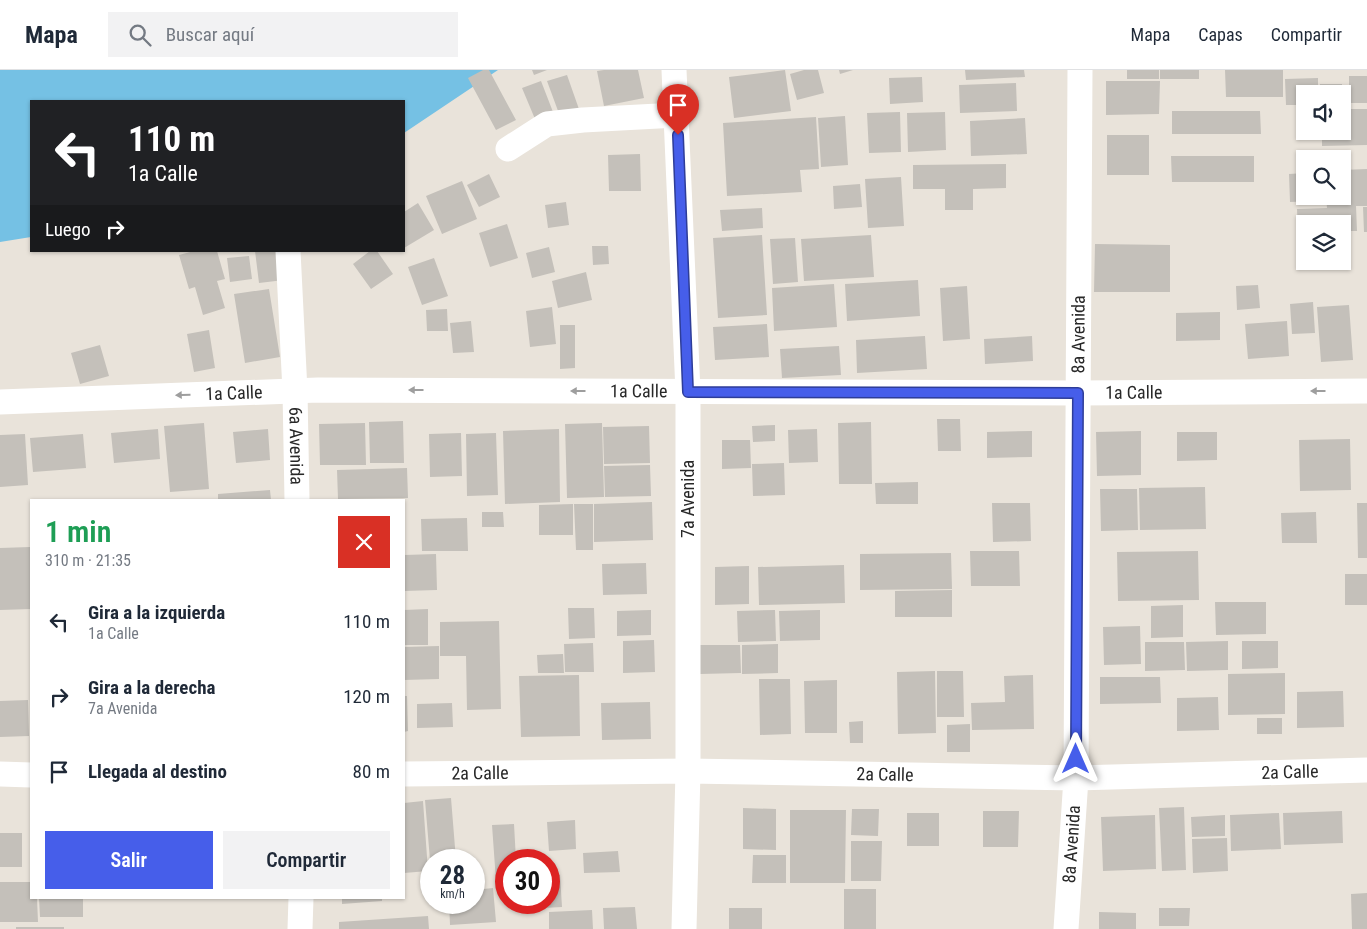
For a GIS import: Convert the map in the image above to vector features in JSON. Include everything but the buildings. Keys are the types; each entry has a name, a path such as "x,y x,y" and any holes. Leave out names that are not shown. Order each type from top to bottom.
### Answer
{"street":[{"name":"7a Avenida","path":"674,70 688,392 688,771 684,929"},
{"name":"8a Avenida","path":"1066,929 1076,778 1080,70"},
{"path":"508,149 547,124 583,120 677,116"},
{"name":"6a Avenida","path":"288,252 295,391 297,499"},
{"name":"1a Calle","path":"0,402 318,390 1078,393 1367,391"},
{"name":"2a Calle","path":"405,774 688,771 1076,778 1367,770"},
{"path":"0,774 30,775"},
{"path":"300,929 301,899"}],"water":[{"path":"0,70 498,70 405,132 405,100 30,100 30,237 0,242"}],"route":[{"path":"678,135 688,392 1078,393 1076,759"}]}
